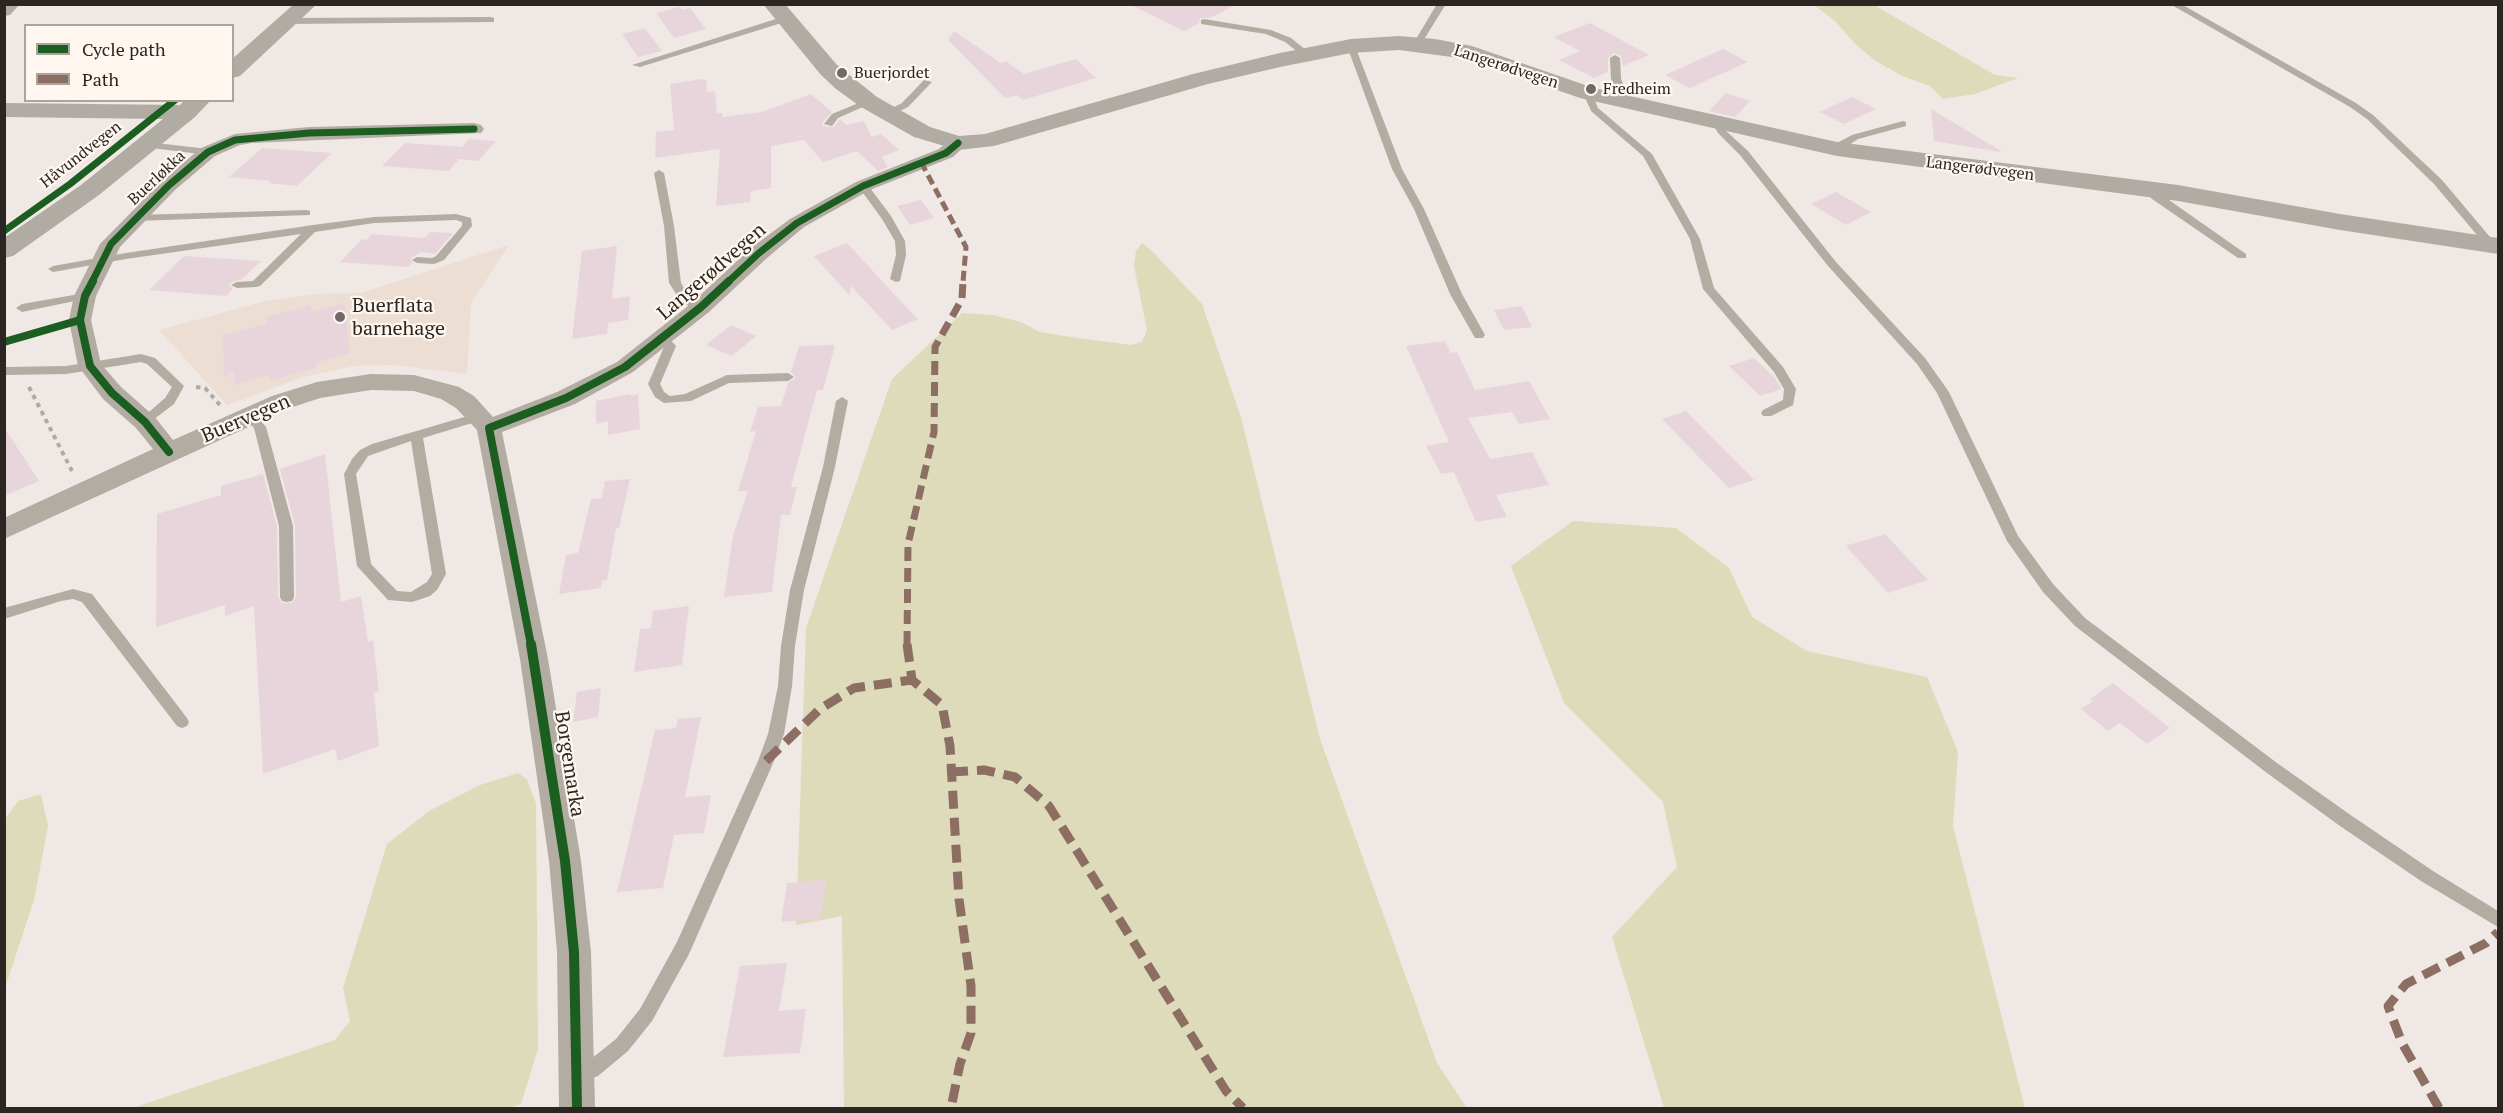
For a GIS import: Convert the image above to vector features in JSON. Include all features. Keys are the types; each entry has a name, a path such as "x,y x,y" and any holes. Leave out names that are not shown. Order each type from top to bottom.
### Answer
{"main road":[{"path":"234,69 307,4"},
{"path":"779,12 829,70 878,108 935,138 958,143"},
{"name":"Langerødvegen","path":"958,143 986,141 1201,79 1306,54 1351,46 1387,43 1417,44 1472,53 1588,93 1623,102 1837,149 1932,163 2149,189 2361,226 2495,245"},
{"path":"4,110 194,106"},
{"name":"Håvundvegen","path":"4,250 90,190 194,106"}],"street":[{"path":"4,11 12,4"},
{"name":"Buerløkka","path":"169,452 145,422 112,393 90,366 80,320 85,296 100,263 111,244 135,218 208,152 235,140 274,134 474,129"},
{"name":"Langerødvegen","path":"484,423 566,398 625,367 663,339 759,253 797,223 863,186 946,153 958,143"},
{"name":"Buervegen","path":"4,529 250,416 317,390 393,381 414,382 450,393 465,402 484,423"},
{"name":"Borgemarka","path":"484,423 534,659 556,793 574,952 577,1108"}],"lane":[{"path":"1417,44 1442,4"},
{"path":"2174,4 2353,105 2370,117 2438,182 2495,245"},
{"path":"637,66 779,12"},
{"path":"288,21 491,20"},
{"path":"1204,22 1268,32 1288,40 1306,54"},
{"path":"1351,46 1397,169 1419,209 1456,294 1479,336"},
{"path":"1615,58 1616,79 1623,95 1623,102"},
{"path":"829,124 835,116 905,105 927,82"},
{"path":"1588,93 1594,109 1647,154 1695,239 1709,289 1779,370 1790,389 1789,402 1767,413"},
{"path":"1717,123 1721,132 1744,153 1832,264 1921,361 1943,392 2012,538 2048,588 2080,622 2272,768 2346,821 2427,876 2499,920"},
{"path":"1837,149 1855,137 1903,124"},
{"path":"147,146 208,152"},
{"path":"659,173 669,226 675,282 686,301 701,307"},
{"path":"863,186 887,218 900,241 901,255 896,279"},
{"path":"2149,189 2156,197 2242,256"},
{"name":"Buerløkka","path":"135,218 306,213"},
{"path":"53,269 313,228 398,218 456,217 467,220 467,226 440,258 434,261 417,260"},
{"path":"237,285 256,284 313,228"},
{"path":"22,308 85,296"},
{"path":"663,339 670,346 654,384 659,394 668,400 687,398 727,379 788,377"},
{"path":"4,371 66,370 141,358 151,362 178,386 170,401 145,422"},
{"path":"578,1075 592,1070 622,1045 646,1015 683,948 766,760 776,734 785,686 788,646 797,590 829,467 842,401"},
{"path":"250,416 260,427 286,526 287,597"},
{"path":"416,435 439,574 432,586 425,592 412,597 393,596 364,566 350,474 356,462 364,453 376,447 416,435 484,423"},
{"path":"4,614 61,596 73,594 87,598 182,722"}],"path":[{"path":"21,371 84,493"},
{"path":"178,386 205,388 220,406"}],"shaded area":[{"path":"1814,5 1874,5 1995,75 2018,78 1975,94 1943,99 1930,86 1902,76 1876,61 1856,45 1835,21"},
{"path":"1142,243 1202,304 1241,417 1320,739 1437,1063 1467,1108 844,1108 842,916 796,925 806,628 892,379 962,313 993,315 1021,322 1040,332 1071,337 1131,345 1142,342 1147,330 1134,266 1136,251"},
{"name":"Buerflata barnehage","path":"509,245 471,303 467,374 393,365 355,366 303,377 227,405 159,330 265,301 316,294 361,293"},
{"path":"1573,521 1676,528 1729,568 1752,617 1807,651 1927,677 1958,752 1953,826 2025,1108 1664,1108 1612,937 1677,867 1663,802 1564,703 1511,566"},
{"path":"518,773 527,779 536,803 538,1049 521,1104 509,1108 133,1108 335,1040 350,1021 343,988 387,844 429,811 480,785"},
{"path":"41,794 48,826 34,900 5,988 5,819 18,801"}],"building":[{"path":"1129,4 1237,4 1210,18 1200,18 1199,23 1184,31"},
{"path":"679,7 682,10 690,8 706,29 674,38 656,13"},
{"path":"1590,23 1649,55 1623,66 1621,56 1614,53 1608,58 1608,72 1594,78 1559,60 1580,51 1554,37"},
{"path":"645,28 662,51 638,57 622,34"},
{"path":"954,31 1001,63 1006,61 1024,74 1076,59 1096,78 1023,100 1017,95 1005,98 948,40"},
{"path":"1723,49 1748,62 1690,88 1665,75"},
{"path":"706,80 707,92 715,91 717,113 722,113 722,117 762,112 811,94 832,112 822,123 823,126 834,127 840,119 846,125 864,121 872,137 881,134 899,150 882,157 888,167 878,171 857,151 823,162 804,140 771,146 771,188 751,191 750,202 716,206 720,149 655,158 656,132 674,130 670,84"},
{"path":"1726,93 1750,101 1735,117 1709,111"},
{"path":"1852,97 1876,109 1844,124 1820,112"},
{"path":"1931,109 2001,151 2001,152 1934,141"},
{"path":"469,139 496,141 478,161 459,159 449,171 382,166 405,143 462,147"},
{"path":"262,148 332,153 297,186 229,177"},
{"path":"1836,192 1871,212 1846,225 1811,204"},
{"path":"921,200 934,218 910,225 897,206"},
{"path":"430,232 453,233 435,254 421,252 411,258 412,263 408,267 340,262 362,239 366,240 372,234 424,238"},
{"path":"847,243 918,319 892,330 851,286 849,295 814,256"},
{"path":"617,246 612,299 630,296 628,320 608,323 607,334 572,339 582,251"},
{"path":"184,256 261,261 242,279 230,283 229,286 233,289 226,296 149,290"},
{"path":"345,303 350,354 316,363 316,368 270,381 269,375 234,385 234,372 224,377 223,335 266,324 266,317 311,305 311,312"},
{"path":"1522,306 1532,327 1504,330 1494,310"},
{"path":"731,325 756,336 732,356 706,345"},
{"path":"1445,341 1451,353 1457,352 1475,390 1529,381 1550,419 1519,424 1512,412 1468,418 1490,459 1532,452 1549,485 1496,495 1507,517 1476,522 1454,472 1441,474 1426,446 1449,442 1406,346"},
{"path":"835,345 823,390 817,390 791,487 797,487 790,515 781,515 772,592 724,597 733,535 748,491 738,491 756,431 750,432 758,407 781,406 788,383 796,378 791,372 799,346"},
{"path":"1754,358 1775,378 1782,389 1760,396 1729,366"},
{"path":"630,394 630,396 638,394 640,429 608,435 608,421 596,424 596,401"},
{"path":"1686,411 1754,480 1729,488 1662,419"},
{"path":"4,427 39,481 4,496"},
{"path":"325,454 341,602 361,596 368,642 373,640 379,691 374,693 379,746 338,761 335,749 263,774 254,606 225,616 225,605 156,627 157,514 221,495 221,486 263,474 277,526 278,597 282,603 292,603 296,597 295,526 280,469"},
{"path":"630,479 619,528 616,528 607,580 602,581 601,588 559,594 566,555 578,553 591,499 602,498 605,481"},
{"path":"1885,534 1928,580 1888,593 1846,546"},
{"path":"689,606 682,665 634,672 640,629 651,628 653,611"},
{"path":"2113,683 2170,728 2147,744 2120,723 2108,731 2081,709 2093,701 2090,699"},
{"path":"601,688 598,717 573,722 577,692"},
{"path":"701,717 685,797 711,795 704,833 674,835 663,888 617,892 655,730 676,728 678,719"},
{"path":"826,880 821,919 781,922 787,883"},
{"path":"787,963 779,1011 806,1009 800,1053 723,1057 740,966"}],"marked path":[{"path":"921,162 966,247 962,299 935,347 934,432 908,544 907,656 912,680 942,705 950,746 959,899 971,986 971,1033 960,1064 951,1108"},
{"path":"766,761 820,709 854,688 912,680"},
{"path":"950,772 984,770 1015,777 1049,806 1226,1091 1243,1108"},
{"path":"2439,1108 2402,1043 2388,1006 2406,984 2486,943 2498,932"}],"cycle path":[{"path":"4,231 70,184 172,102"},
{"path":"169,452 145,422 112,393 90,366 80,320 85,296 111,244 168,186 208,152 235,140 309,133 474,129"},
{"path":"577,1108 574,952 565,861 534,659 489,428 566,398 625,367 701,307 759,253 797,223 863,186 946,153 958,143"},
{"path":"4,342 80,320"}],"place":[{"name":"Buerjordet","path":"842,73"},
{"name":"Fredheim","path":"1591,89"},
{"name":"Buerflata barnehage","path":"340,317"}]}
